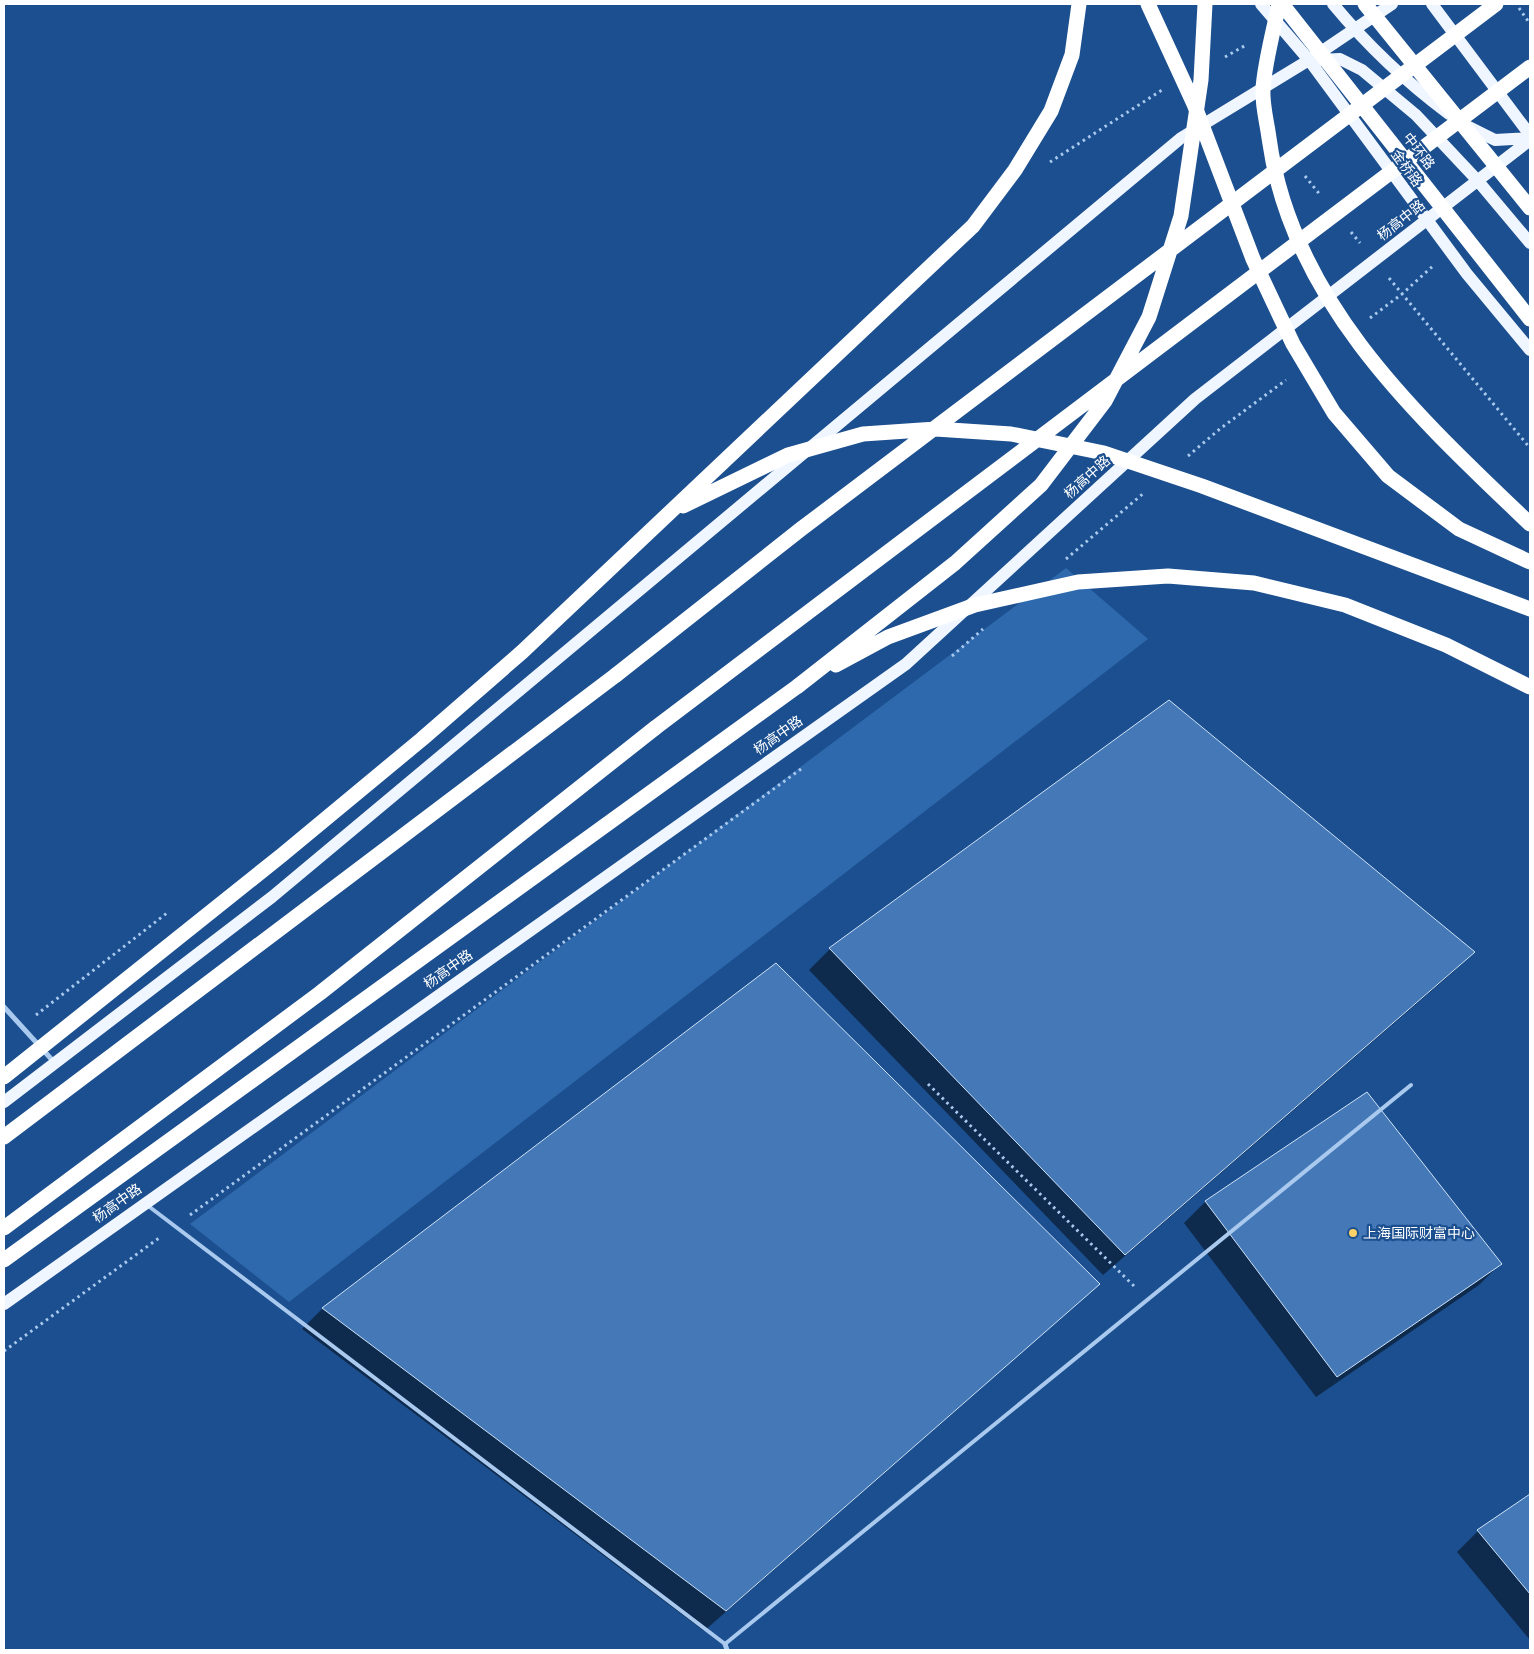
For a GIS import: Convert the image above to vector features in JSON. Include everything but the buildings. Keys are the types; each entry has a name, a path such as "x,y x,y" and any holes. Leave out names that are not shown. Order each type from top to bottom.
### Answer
{"highway":[{"path":"4,1077 282,855 422,739 522,652 973,226 1015,170 1051,111 1072,55 1079,4"},
{"path":"1148,4 1194,104 1254,260 1292,344 1334,413 1388,476 1458,529 1530,562"},
{"path":"4,1260 798,686 955,563 1041,484 1105,401 1149,318 1181,216 1201,80 1204,4"},
{"path":"1280,4 1263,89 1274,171 1300,249 1340,321 1394,388 1449,447 1530,524"},
{"name":"中环路","path":"1280,4 1530,319"},
{"path":"1366,4 1530,208"},
{"path":"4,1137 616,675 825,511 1496,4"},
{"path":"4,1228 320,993 663,722 1530,67"},
{"path":"670,512 788,455 863,434 936,429 1011,434 1104,453 1193,483 1530,608"},
{"path":"798,686 888,637 975,605 1078,582 1168,576 1254,583 1346,605 1446,645 1530,687"}],"main road":[{"name":"金桥路","path":"1261,4 1309,60 1467,274 1530,350"},
{"path":"1333,4 1355,29 1418,90 1470,129 1495,140 1530,138"},
{"path":"4,1102 272,897 1181,138 1309,60 1392,4"},
{"path":"1432,4 1530,138"},
{"path":"1309,60 1340,59 1362,70 1416,115 1478,181 1530,243"},
{"name":"杨高中路","path":"4,1304 906,664 1195,399 1478,181 1530,138"}],"street":[{"path":"4,1007 55,1063"},
{"path":"725,1644 728,1650"}],"lane":[{"path":"145,1204 725,1644 1411,1085"}],"path":[{"path":"1515,4 1530,24"},
{"path":"928,1084 1148,1300"}],"shaded area":[{"path":"1066,568 1148,639 289,1302 190,1224"}],"place":[{"name":"上海国际财富中心","path":"1353,1233"}]}
